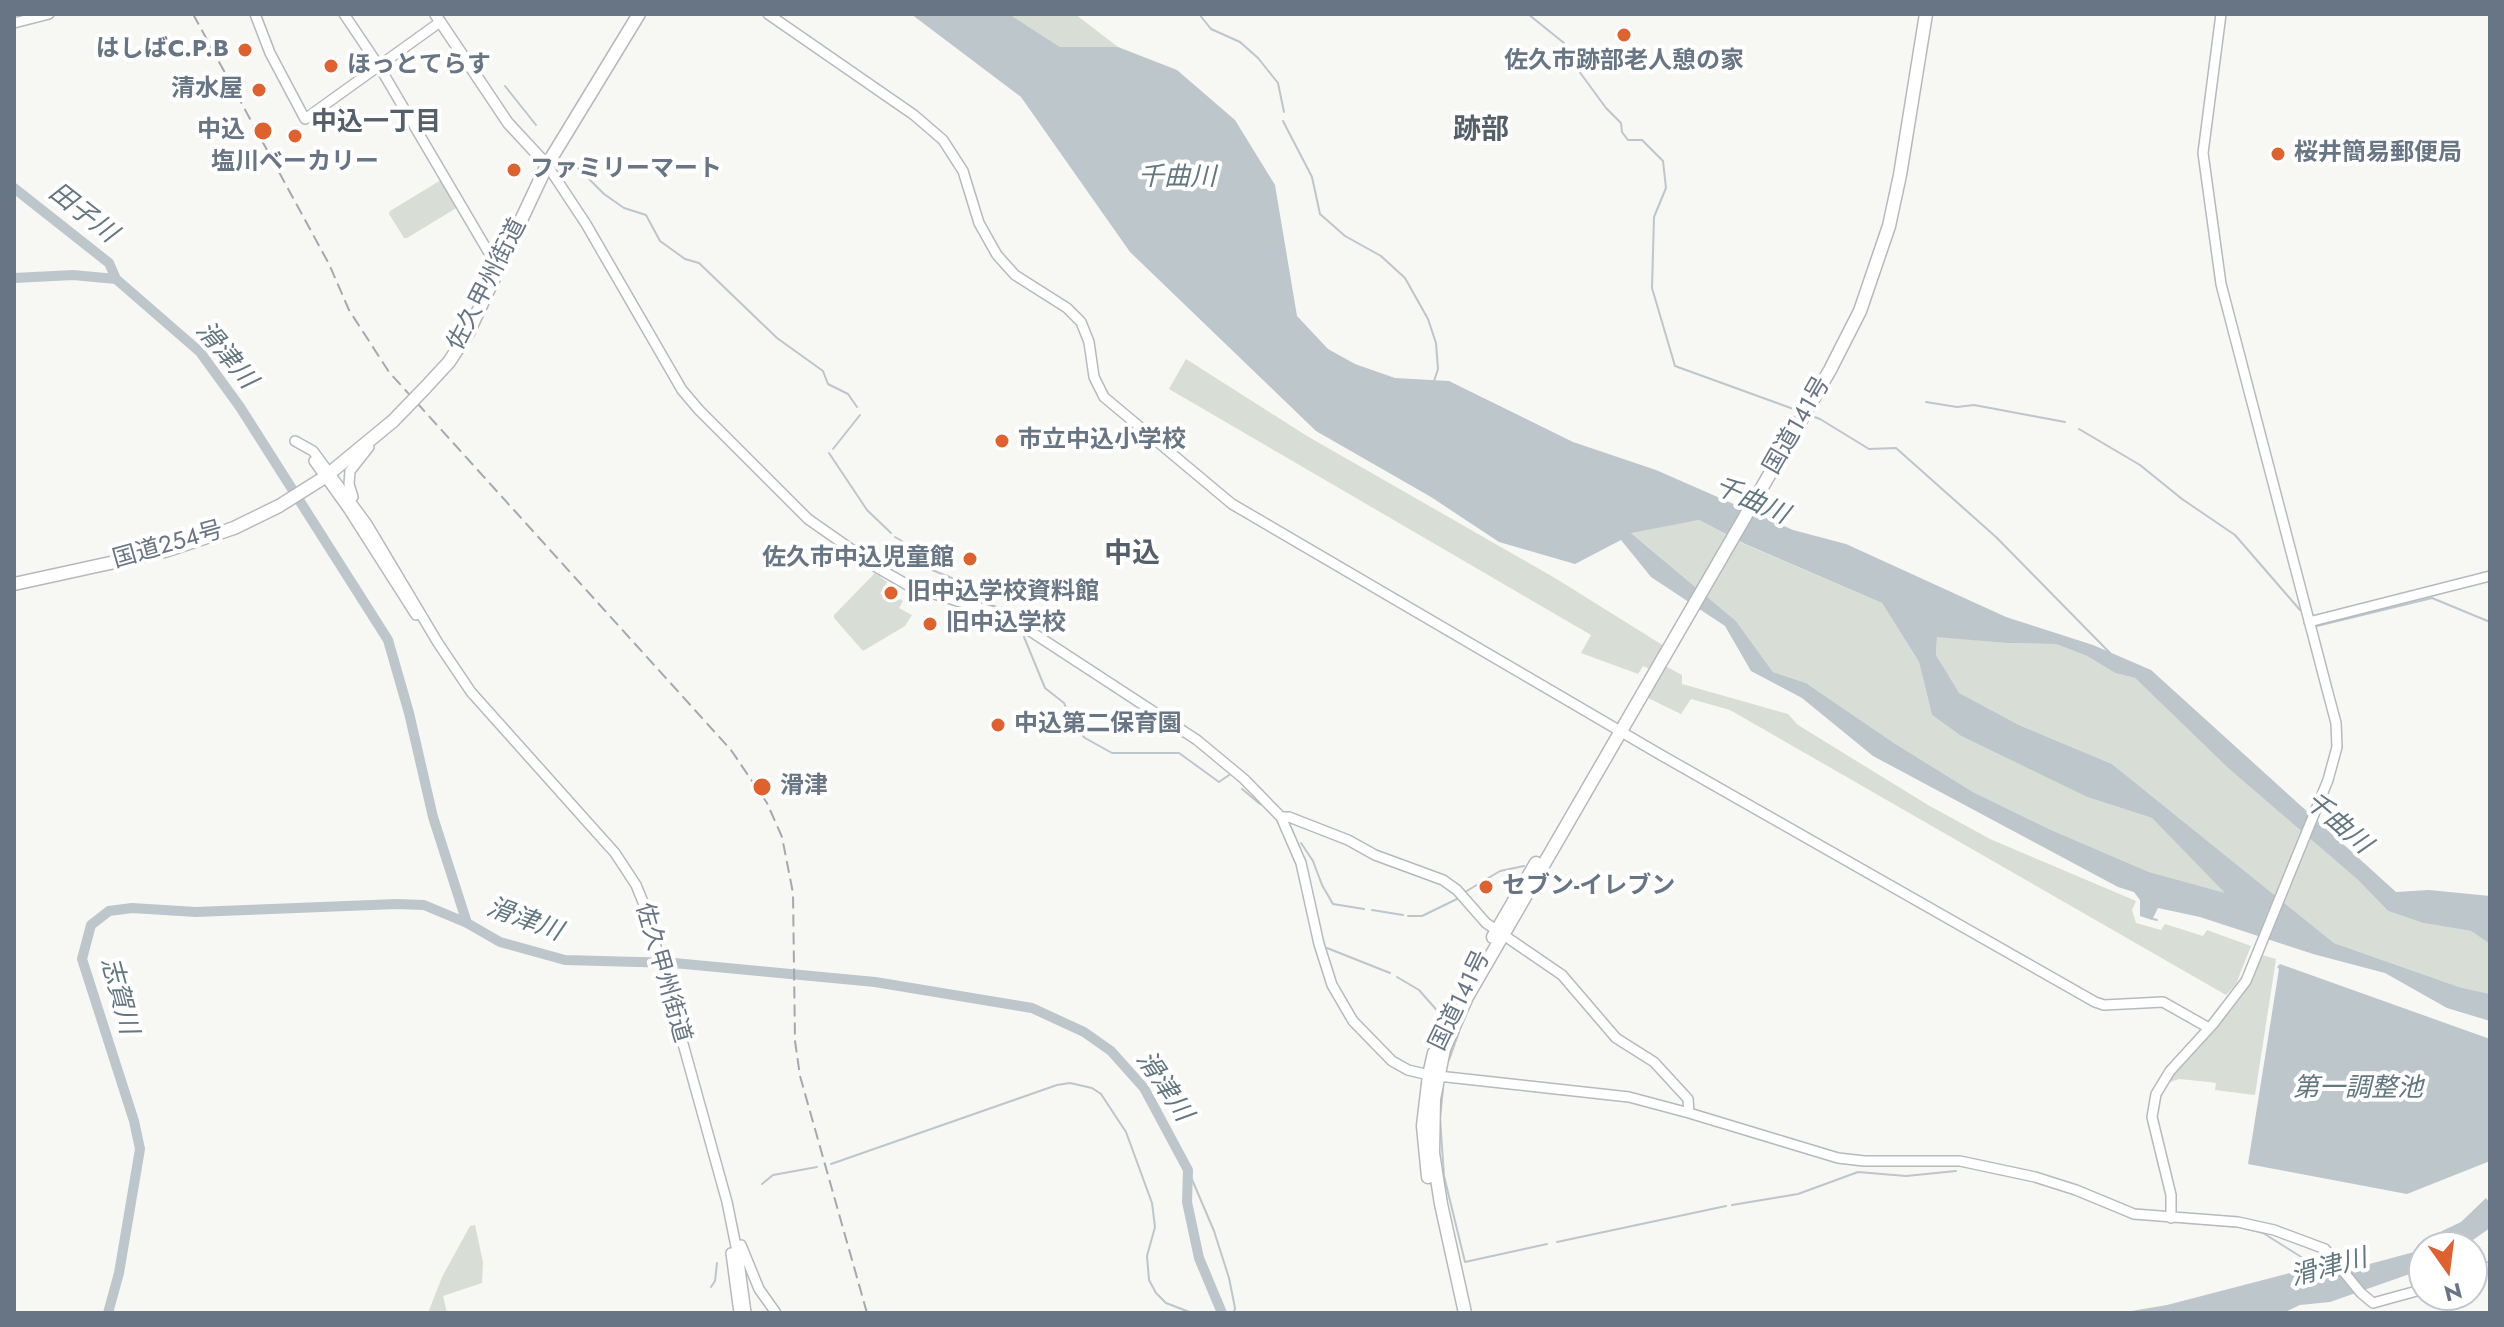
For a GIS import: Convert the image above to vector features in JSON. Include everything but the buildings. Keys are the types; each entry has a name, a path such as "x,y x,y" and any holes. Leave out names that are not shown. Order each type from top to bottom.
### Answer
{"highway":[{"name":"佐久甲州街道","path":"326,473 391,420 449,362 468,333 547,165 639,14"},
{"name":"国道141号","path":"1849,334 1893,174 1919,14"},
{"name":"国道141号","path":"1458,1313 1458,1299 1425,1153 1423,1126 1445,1024 1621,730 1849,334 1870,285 1889,226 1926,14"},
{"name":"国道254号","path":"14,584 182,546 226,531 279,506 326,473"},
{"name":"国道141号","path":"1433,1076 1450,1032 1500,934"},
{"name":"国道141号","path":"1458,1299 1465,1313"}],"main road":[{"path":"437,18 508,123 547,165"}],"street":[{"path":"14,23 49,14"},
{"path":"255,14 270,53 305,119 379,66 437,18"},
{"path":"344,14 379,66 499,270"},
{"path":"768,14 914,115 943,140 963,171 979,223 997,255 1015,275 1078,317 1087,335 1092,369 1100,392 1162,448 1247,514 2095,1002 2104,1005 2163,1002 2209,1028"},
{"path":"2171,1218 2171,1195 2154,1130 2153,1103 2164,1078 2241,991 2326,786 2336,756 2337,732 2228,316 2218,265 2203,153 2221,14"},
{"path":"547,165 586,224 682,390 800,512 904,584 997,613 1034,634 1197,740 1244,779 1281,817 1299,856 1324,962 1337,997 1353,1021 1392,1061 1408,1070 1433,1076 1619,1095 1838,1158 1960,1161 1998,1167 2076,1190 2134,1214 2238,1222 2274,1230 2315,1244 2330,1253 2368,1300 2378,1302 2408,1294"},
{"path":"367,524 351,492 349,475 353,465 391,420"},
{"path":"293,439 313,451 326,473"},
{"name":"佐久甲州街道","path":"326,473 367,524 438,643 480,704 621,861 640,895 718,1179 739,1313"},
{"name":"佐久甲州街道","path":"326,473 426,630 438,643"},
{"path":"2309,622 2490,576"},
{"path":"1281,817 1289,817 1348,840 1375,855 1443,880 1457,890 1486,923 1562,975 1609,1031 1654,1062 1688,1099 1689,1113"},
{"name":"佐久甲州街道","path":"718,1179 727,1202 746,1313"},
{"path":"727,1202 743,1253 759,1289"},
{"path":"730,1243 776,1313"}],"shaded area":[{"path":"1009,14 1075,14 1118,47 1060,47"},
{"path":"441,180 458,207 404,238 390,211"},
{"path":"1186,359 1307,436 1555,578 1664,646 1656,661 1682,675 1682,684 1788,714 1798,725 1928,805 1990,839 2136,901 2132,910 2136,923 2161,930 2165,924 2203,936 2207,930 2251,946 2236,984 2226,995 1730,710 1691,699 1681,714 1648,698 1660,674 1643,666 1638,674 1581,653 1591,635 1169,389"},
{"path":"1699,520 1744,544 1882,603 1919,662 1932,715 1961,736 2087,797 2152,818 2227,894 2149,872 1973,792 1806,683 1773,672 1736,621 1630,532"},
{"path":"875,573 887,582 880,594 894,602 900,599 903,601 899,608 912,615 905,626 863,651 834,615"},
{"path":"1937,636 2056,644 2087,656 2115,673 2135,678 2228,768 2358,880 2388,911 2423,923 2471,931 2490,944 2490,994 2459,987 2334,943 2112,764 2019,725 1958,693 1936,655"},
{"path":"2262,955 2276,959 2255,1095 2215,1090 2216,1083 2179,1079 2170,1082 2168,1079 2177,1066 2239,1000"},
{"path":"475,1225 483,1262 482,1283 443,1296 447,1313 428,1313 442,1277 470,1226"}],"water":[{"name":"千曲川","path":"911,14 1009,14 1060,47 1118,47 1177,70 1235,120 1275,185 1297,316 1328,349 1355,364 1395,378 1449,381 1573,442 1656,470 1793,530 1846,544 2006,617 2093,645 2151,670 2396,892 2429,890 2490,896 2490,944 2471,931 2423,923 2388,911 2358,880 2228,768 2135,678 2115,673 2087,656 2056,644 1937,637 1936,655 1959,693 2019,725 2112,764 2334,943 2459,987 2490,994 2490,1021 2447,1008 2385,973 2313,954 2200,917 2158,908 2152,920 2140,916 2140,900 2134,892 2118,887 1873,756 1802,698 1751,671 1725,626 1651,577 1621,540 1575,564 1499,542 1431,497 1316,431 1130,252 1021,97","holes":["1699,520 1745,544 1882,603 1919,662 1932,715 1961,736 2087,797 2152,818 2225,893 2149,872 1973,792 1806,683 1773,672 1736,621 1631,533"]},
{"name":"第一調整池","path":"2280,964 2490,1039 2490,1161 2407,1194 2248,1164 2277,967"},
{"path":"2486,1198 2490,1203 2490,1228 2486,1231 2442,1231 2461,1222"},
{"path":"2408,1254 2408,1275 2330,1302 2300,1305 2283,1313 2120,1313 2167,1305 2290,1273 2351,1269"}],"waterway":[{"path":"1199,14 1211,29 1240,42 1258,58 1278,83 1284,112"},
{"path":"1528,14 1564,43 1562,48 1606,108 1621,123 1622,132 1628,140 1642,140 1663,161 1666,188 1654,217 1652,288 1675,366 1799,411"},
{"path":"505,86 536,125"},
{"path":"1283,121 1312,177 1320,214 1345,236 1381,256 1405,278 1428,319 1436,343 1438,369 1434,381"},
{"path":"571,161 604,194 624,208 646,215 660,241 685,259 699,263 777,338 823,371 828,384 848,394 857,407"},
{"name":"田子川","path":"14,188 109,263 116,279"},
{"name":"滑津川","path":"14,278 73,275 116,279 200,352 240,407 388,640 433,817 467,923"},
{"path":"1926,402 1957,407 1974,405 2065,422"},
{"path":"833,449 860,415"},
{"path":"1809,415 1869,449 1896,448 1996,537 2110,653"},
{"path":"2079,429 2140,465 2182,499 2235,535 2300,610"},
{"path":"829,453 867,510 891,533"},
{"path":"895,537 922,566 952,578 964,596"},
{"path":"2317,626 2432,598 2490,622"},
{"path":"987,604 997,607"},
{"path":"1024,637 1045,688 1064,703 1076,729 1085,738 1112,753 1179,753 1219,782 1229,775"},
{"path":"1242,789 1260,804"},
{"path":"1301,843 1333,904 1364,909"},
{"path":"1465,892 1500,871 1524,866"},
{"path":"1408,916 1422,916 1459,898"},
{"name":"滑津川","path":"108,1313 119,1273 140,1149 134,1121 82,959 91,925 109,911 132,908 196,912 397,904 424,905 467,923 500,942 565,960 674,963 875,982 1032,1008 1084,1032 1111,1051 1144,1088 1188,1170 1187,1202 1199,1258 1222,1313"},
{"path":"1372,910 1403,915"},
{"path":"2153,919 2157,920"},
{"path":"1327,948 1390,973"},
{"path":"1397,977 1419,990 1441,1015"},
{"path":"1449,1060 1459,1032"},
{"path":"831,1164 1057,1085 1070,1083 1092,1088 1101,1094 1126,1132 1152,1203 1155,1227 1147,1256 1149,1280 1166,1303 1192,1313"},
{"path":"1443,1089 1440,1118 1444,1176 1465,1262 1547,1244"},
{"path":"762,1184 773,1175 817,1167"},
{"path":"1188,1170 1214,1231 1229,1278 1234,1313"},
{"path":"1732,1205 1798,1194 1858,1172 1906,1176 1956,1171"},
{"path":"1557,1242 1726,1206"},
{"path":"2131,1218 2239,1227 2263,1233 2322,1270"},
{"path":"711,1287 715,1281 717,1263"}],"railway":[{"path":"193,14 329,264 349,310 389,372 731,750 767,803 782,837 793,893 795,1041 800,1076 867,1313"}],"place":[{"name":"佐久市跡部老人憩の家","path":"1624,35"},
{"name":"はしばC.P.B","path":"245,50"},
{"name":"ほっとてらす","path":"331,66"},
{"name":"清水屋","path":"259,90"},
{"name":"中込","path":"263,131"},
{"name":"塩川ベーカリー","path":"295,136"},
{"name":"桜井簡易郵便局","path":"2278,154"},
{"name":"ファミリーマート","path":"514,170"},
{"name":"市立中込小学校","path":"1002,441"},
{"name":"佐久市中込児童館","path":"970,559"},
{"name":"旧中込学校資料館","path":"891,593"},
{"name":"旧中込学校","path":"930,624"},
{"name":"中込第二保育園","path":"998,725"},
{"name":"滑津","path":"762,787"},
{"name":"セブン-イレブン","path":"1486,887"}],"district":[{"name":"中込一丁目","path":"376,124"},
{"name":"跡部","path":"1481,131"},
{"name":"中込","path":"1132,555"}],"water label":[{"name":"志賀川","path":"118,996"}]}
